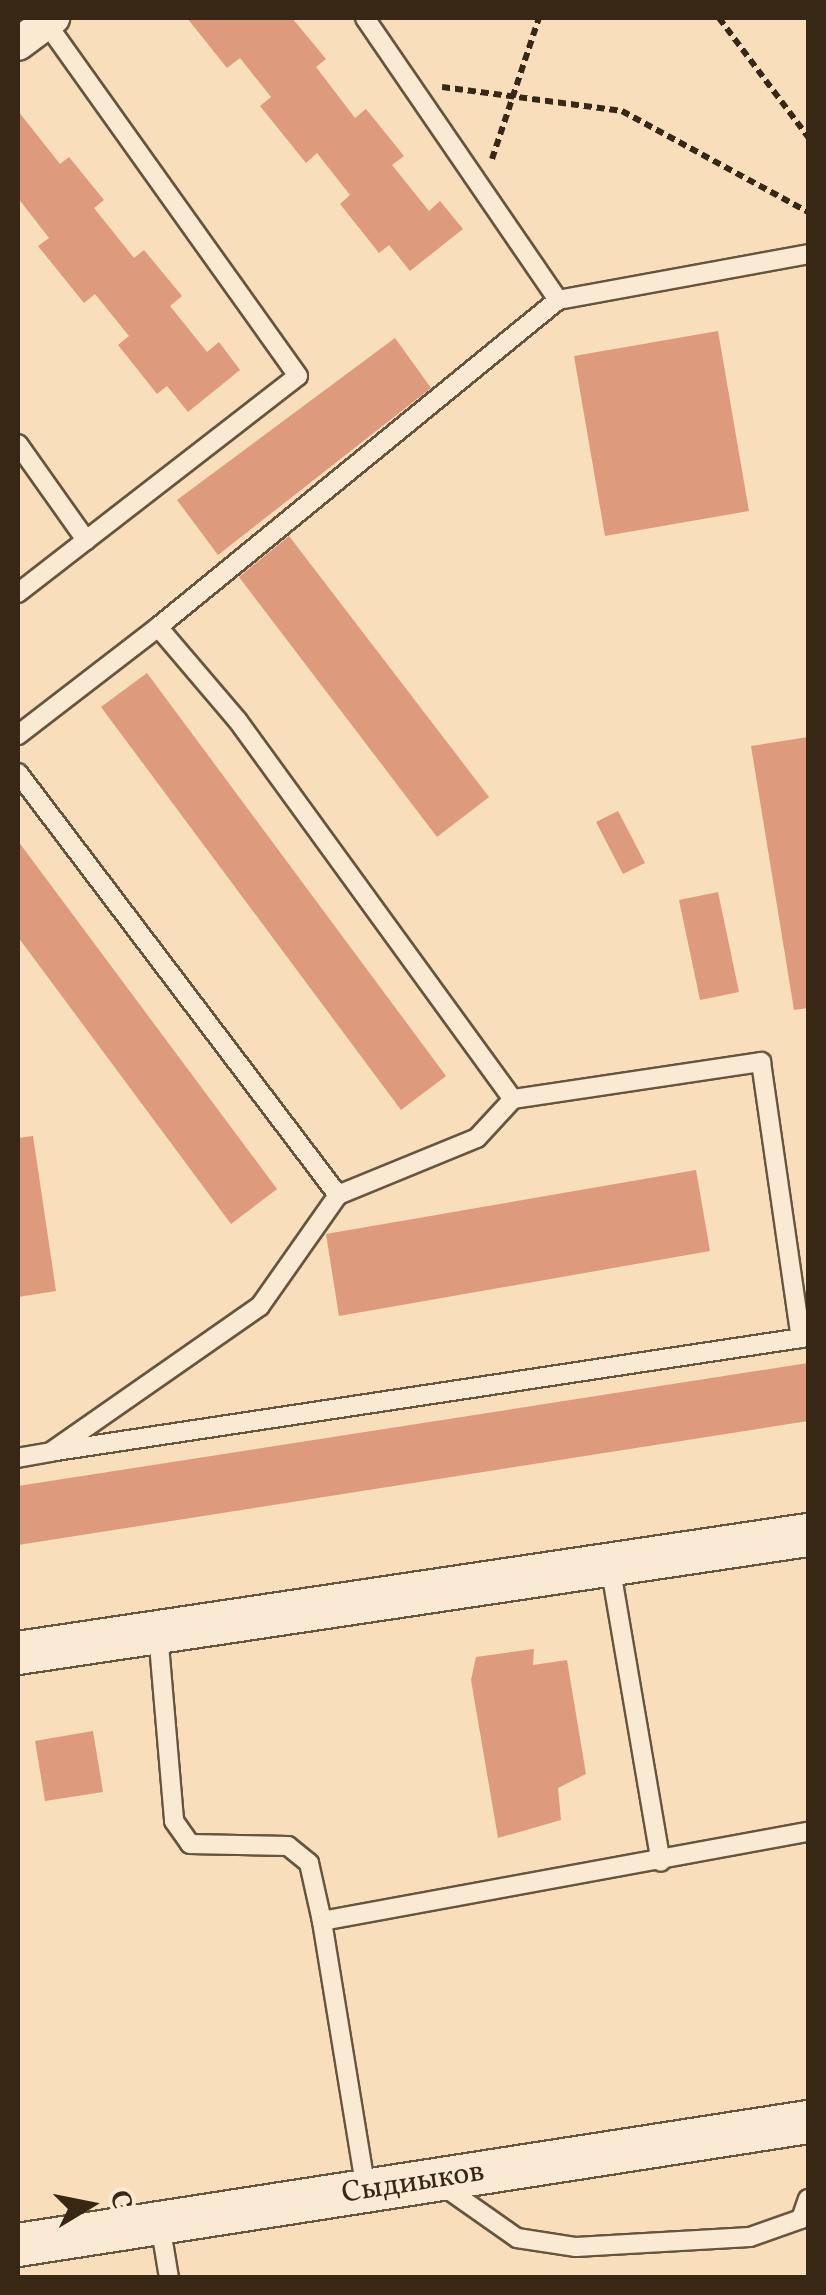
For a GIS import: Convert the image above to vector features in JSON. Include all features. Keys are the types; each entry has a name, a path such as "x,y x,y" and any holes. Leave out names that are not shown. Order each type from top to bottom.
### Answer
{"street":[{"path":"18,44 48,19"},
{"path":"18,1652 808,1535"},
{"name":"Сыдиыков","path":"18,2245 808,2122"}],"lane":[{"path":"364,18 558,300"},
{"path":"18,593 298,376 48,19"},
{"path":"18,735 158,627 558,300 808,254"},
{"path":"18,444 86,540"},
{"path":"158,627 238,721 513,1098"},
{"path":"18,774 338,1195"},
{"path":"18,1458 805,1337 761,1062 513,1098 477,1138 338,1195 260,1306 51,1452"},
{"path":"610,1565 661,1862"},
{"path":"158,1632 174,1820 190,1844 288,1846 309,1863 366,2190"},
{"path":"322,1921 661,1862 808,1832"},
{"path":"434,2180 517,2238 576,2246 750,2237 801,2219 808,2199"},
{"path":"160,2223 170,2278"}],"path":[{"path":"481,188 539,18"},
{"path":"719,18 808,137"},
{"path":"408,82 622,111 808,212"}],"building":[{"path":"187,18 292,18 326,59 316,67 355,118 366,109 404,156 392,165 429,211 440,201 463,229 410,271 389,245 379,253 340,204 350,195 317,153 306,163 260,106 271,97 240,58 227,68"},
{"path":"18,111 60,164 69,157 104,200 94,208 134,258 144,250 182,296 170,306 207,352 219,342 240,370 188,412 167,386 157,394 118,345 129,336 95,294 84,303 38,246 49,238 18,198"},
{"path":"718,331 749,511 605,536 574,356"},
{"path":"395,338 431,388 218,555 177,500"},
{"path":"289,536 489,797 437,837 239,577"},
{"path":"147,673 446,1076 401,1110 101,707"},
{"path":"808,737 808,1008 794,1010 751,746"},
{"path":"618,811 645,863 623,874 596,822"},
{"path":"18,841 277,1189 231,1224 18,937"},
{"path":"718,892 739,992 700,1000 679,900"},
{"path":"33,1136 56,1291 18,1297 18,1138"},
{"path":"696,1170 710,1251 339,1316 326,1234"},
{"path":"808,1363 808,1421 18,1545 18,1486"},
{"path":"534,1649 533,1665 567,1660 586,1774 558,1788 561,1820 498,1838 471,1680 476,1657"},
{"path":"93,1731 103,1792 45,1801 35,1741"}]}
